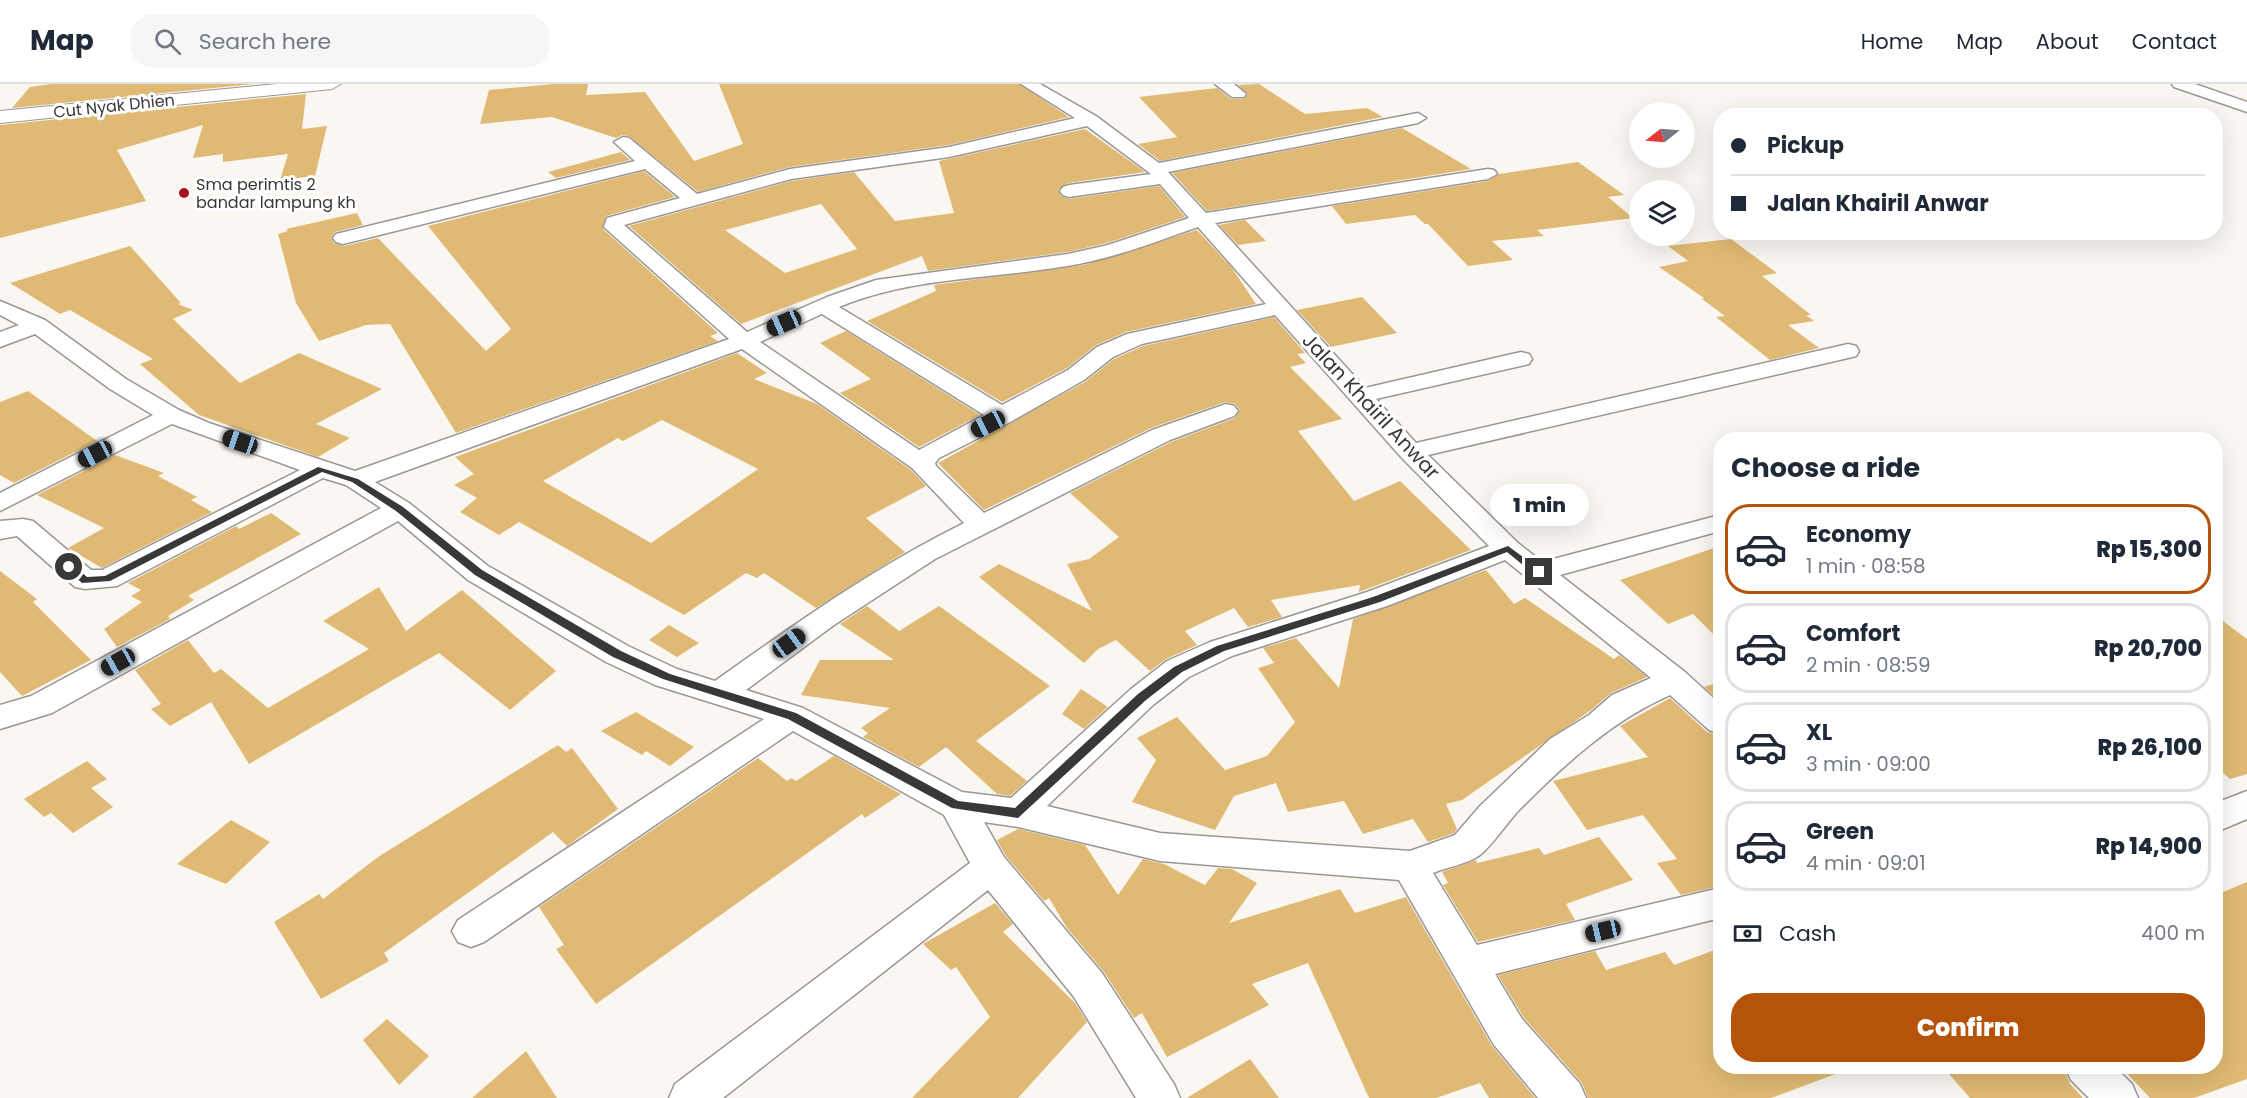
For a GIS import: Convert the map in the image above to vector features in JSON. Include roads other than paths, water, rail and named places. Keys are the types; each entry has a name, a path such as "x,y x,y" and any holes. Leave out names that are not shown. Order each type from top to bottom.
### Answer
{"main road":[{"path":"264,89 289,84"},
{"path":"264,89 332,84"},
{"name":"Cut Nyak Dhien","path":"0,117 264,89"}],"street":[{"name":"Jalan Khairil Anwar","path":"1029,84 1090,120 1160,173 1410,452 1508,549 1674,680 1713,716"},
{"path":"1223,84 1238,94"},
{"path":"2180,84 2247,107"},
{"path":"1069,191 1418,118"},
{"path":"981,525 922,463 744,341 614,226 614,222 621,218 694,201 790,174 949,152 1090,120"},
{"path":"623,142 694,201"},
{"path":"343,238 647,162"},
{"path":"355,480 744,341 823,306 883,284 910,278 1092,255 1201,220 1488,174"},
{"path":"823,306 1003,416"},
{"path":"0,307 37,325 118,384 171,415 200,428 355,480 400,509 478,573 617,654 666,677 792,716 956,805 1018,813 1161,847 1410,866 1467,845 1492,816 1561,748 1600,723 1623,703 1674,680"},
{"path":"922,463 930,453 1003,416 1076,375 1106,352 1135,339 1280,307"},
{"path":"0,340 37,325"},
{"path":"1410,452 1848,351"},
{"path":"1360,396 1521,359"},
{"path":"720,693 824,618 925,553 1161,435 1226,411"},
{"path":"0,503 171,415"},
{"path":"0,530 12,526 23,527 85,580 107,579 321,469"},
{"path":"0,717 41,705 400,509"},
{"path":"1539,572 1713,525"},
{"path":"1018,813 1142,697 1178,669 1221,649 1377,599 1508,549"},
{"path":"471,931 715,770 792,716"},
{"path":"2223,815 2247,804"},
{"path":"956,805 992,867 1088,985 1159,1098"},
{"path":"1410,866 1508,1032 1565,1098"},
{"path":"690,1098 992,867"},
{"path":"1468,964 1713,905"},
{"path":"2093,1074 2117,1098"}],"place":[{"name":"Sma perimtis 2 bandar lampung kh","path":"184,193"}]}
